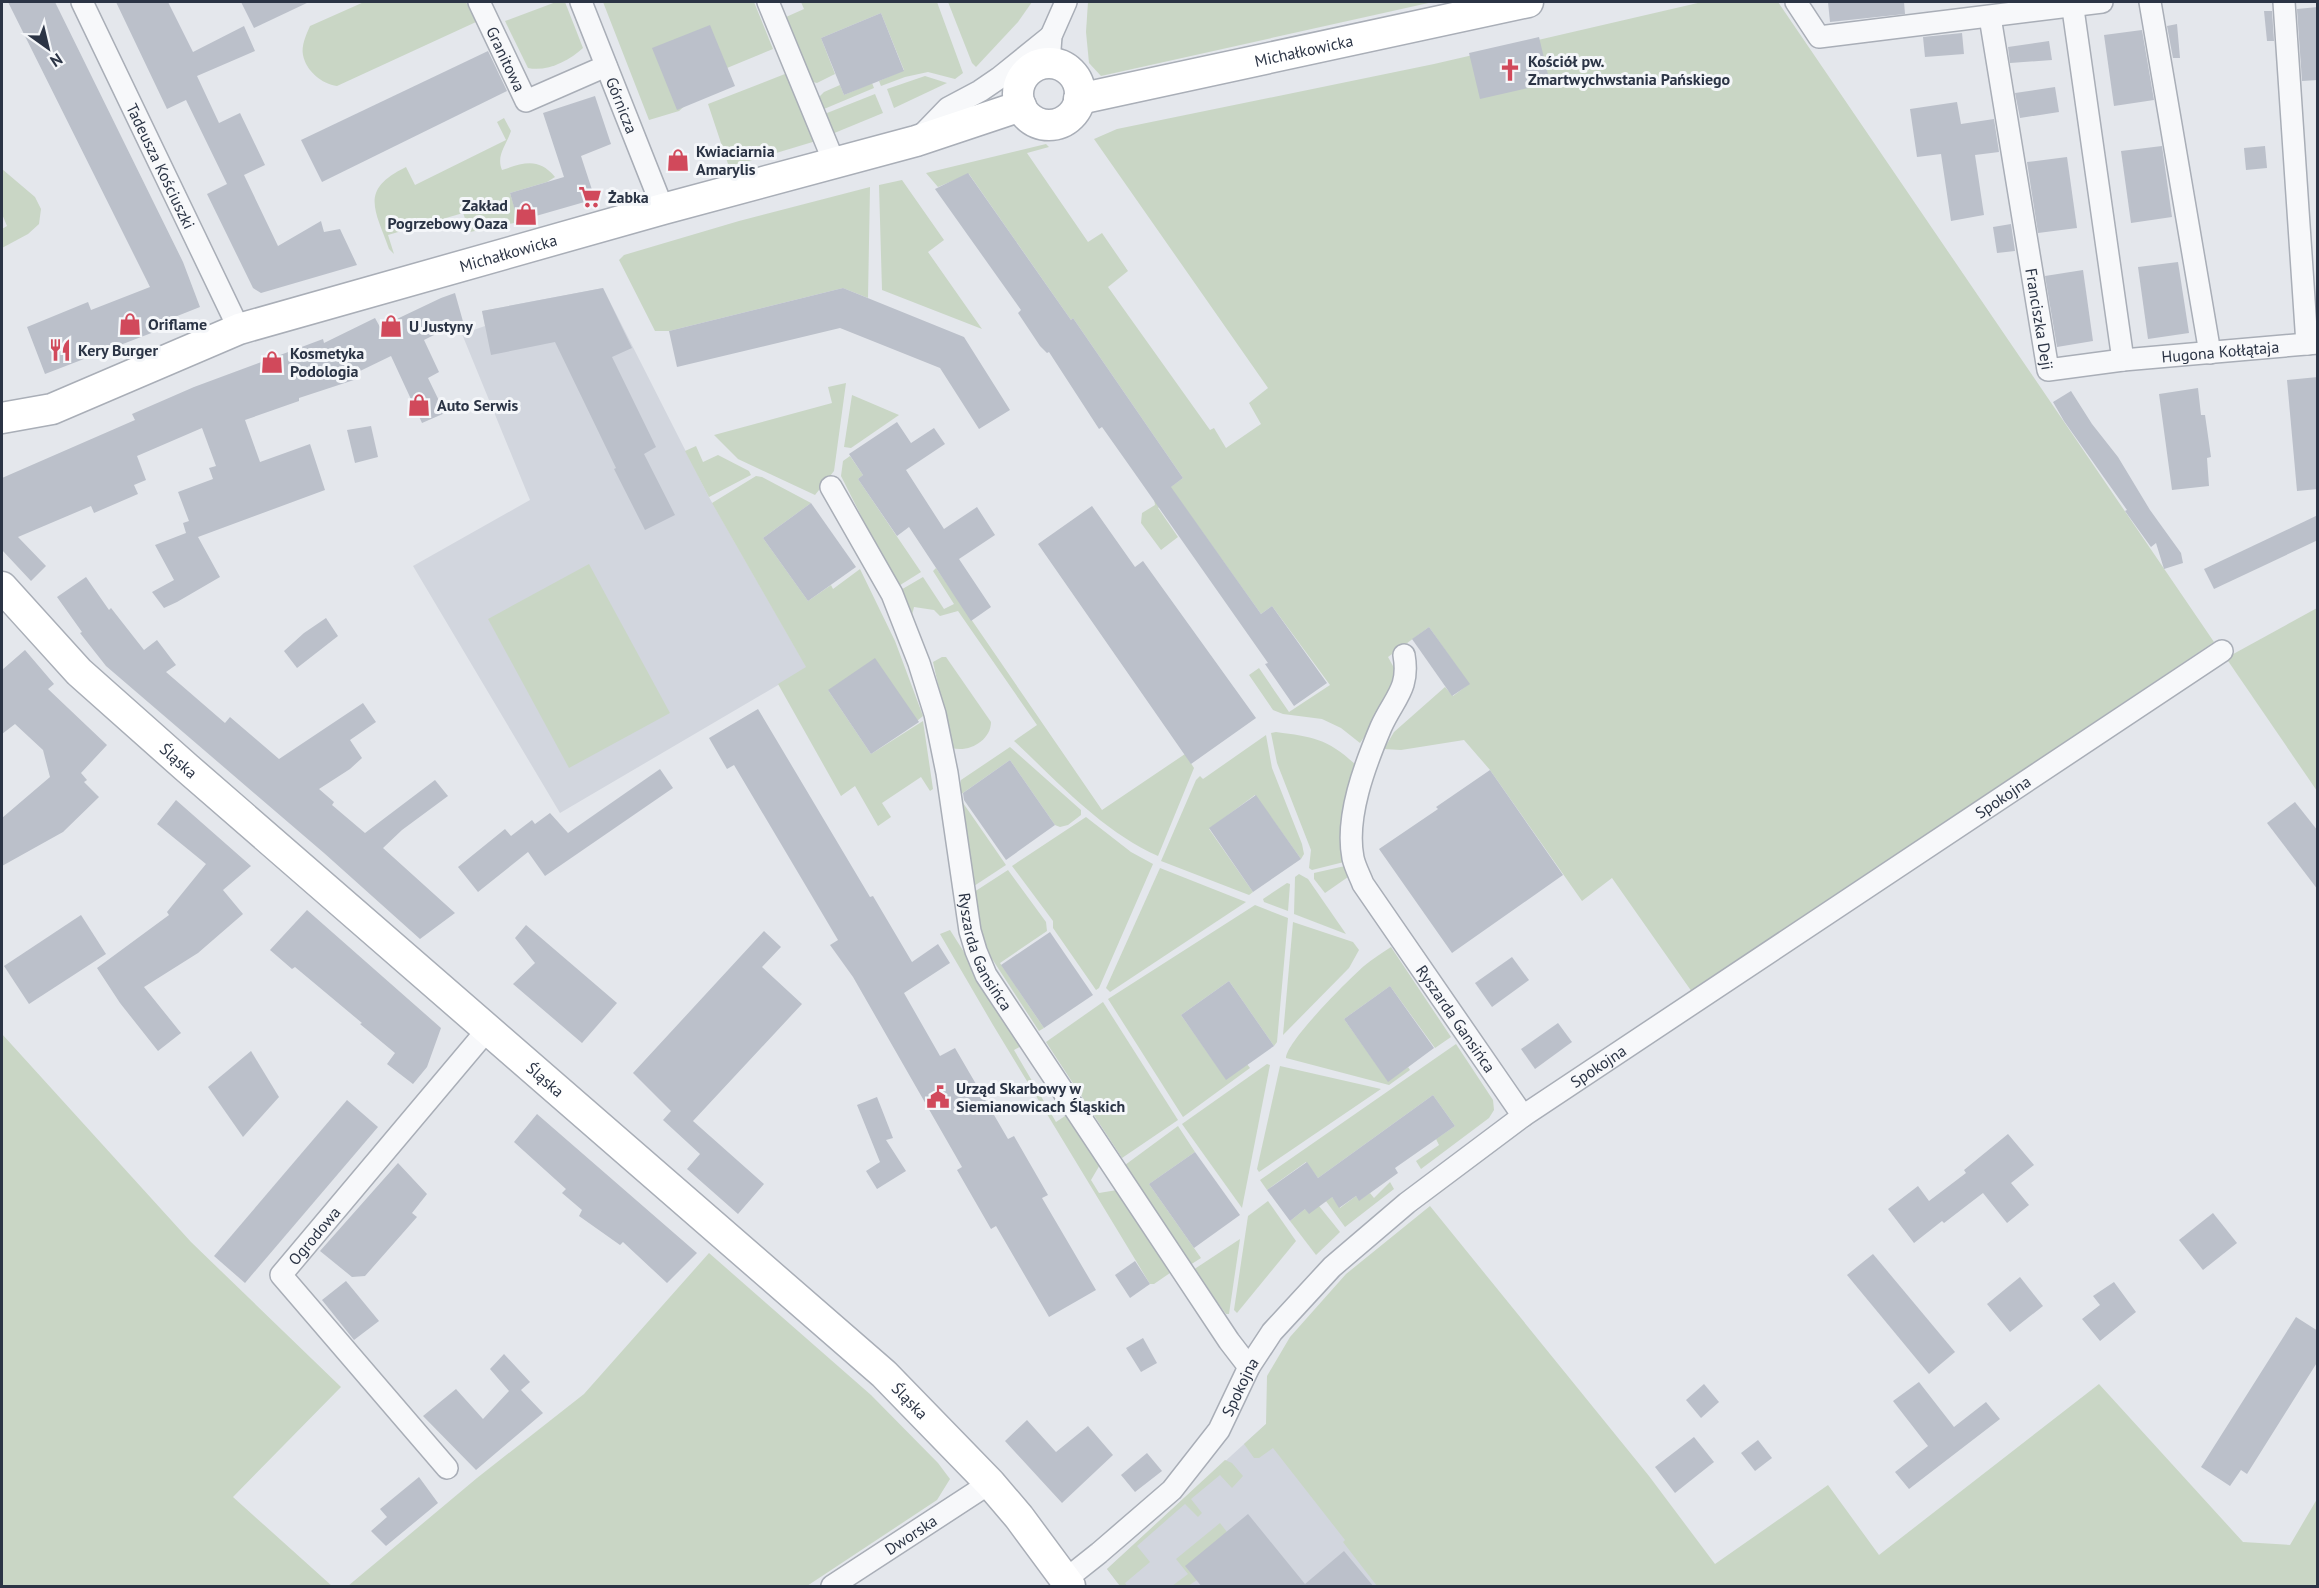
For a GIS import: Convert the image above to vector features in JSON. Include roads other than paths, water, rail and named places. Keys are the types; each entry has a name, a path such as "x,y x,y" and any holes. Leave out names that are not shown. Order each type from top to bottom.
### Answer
{"street":[{"name":"Tadeusza Kościuszki","path":"82,2 239,329"},
{"name":"Granitowa","path":"479,2 526,101 606,66"},
{"name":"Górnicza","path":"581,2 663,209"},
{"path":"768,2 834,162"},
{"path":"1050,49 1059,65 1069,70 1079,88 1076,109 1060,123 1050,124 1039,123 1029,117 1020,106 1019,89 1022,78 1050,49 1066,2"},
{"name":"Michałkowicka","path":"1079,99 1528,2"},
{"path":"1796,2 1819,37 2102,2"},
{"path":"2150,2 2210,353"},
{"path":"2284,2 2312,344"},
{"path":"2072,4 2123,360"},
{"name":"Franciszka Deji","path":"1990,16 2048,370 2123,360"},
{"path":"916,141 948,108 1050,49"},
{"name":"Michałkowicka","path":"2,418 52,409 239,329 663,209 916,141 1020,106"},
{"name":"Hugona Kołłątaja","path":"2123,360 2312,344"},
{"name":"Ryszarda Gansińca","path":"831,487 892,594 919,663 935,714 947,775 970,931 986,975 1229,1341 1249,1367"},
{"name":"Śląska","path":"2,587 79,672 884,1374 990,1483 1019,1517 1068,1583"},
{"name":"Spokojna","path":"1068,1583 1172,1490 1219,1430 1249,1367 1272,1332 1332,1267 1407,1203 1523,1116 2222,651"},
{"name":"Ryszarda Gansińca","path":"1404,655 1405,684 1382,726 1360,781 1351,830 1353,858 1363,884 1523,1116"},
{"name":"Ogrodowa","path":"447,1468 281,1275 488,1029"},
{"name":"Dworska","path":"832,1587 990,1483"}],"place":[{"name":"Kościół pw. Zmartwychwstania Pańskiego","path":"1510,70"},
{"name":"Kwiaciarnia Amarylis","path":"678,160"},
{"name":"Żabka","path":"590,197"},
{"name":"Zakład Pogrzebowy Oaza","path":"526,214"},
{"name":"Oriflame","path":"130,324"},
{"name":"U Justyny","path":"391,326"},
{"name":"Kery Burger","path":"60,350"},
{"name":"Kosmetyka Podologia","path":"272,362"},
{"name":"Auto Serwis","path":"419,405"},
{"name":"Urząd Skarbowy w Siemianowicach Śląskich","path":"938,1097"}]}
